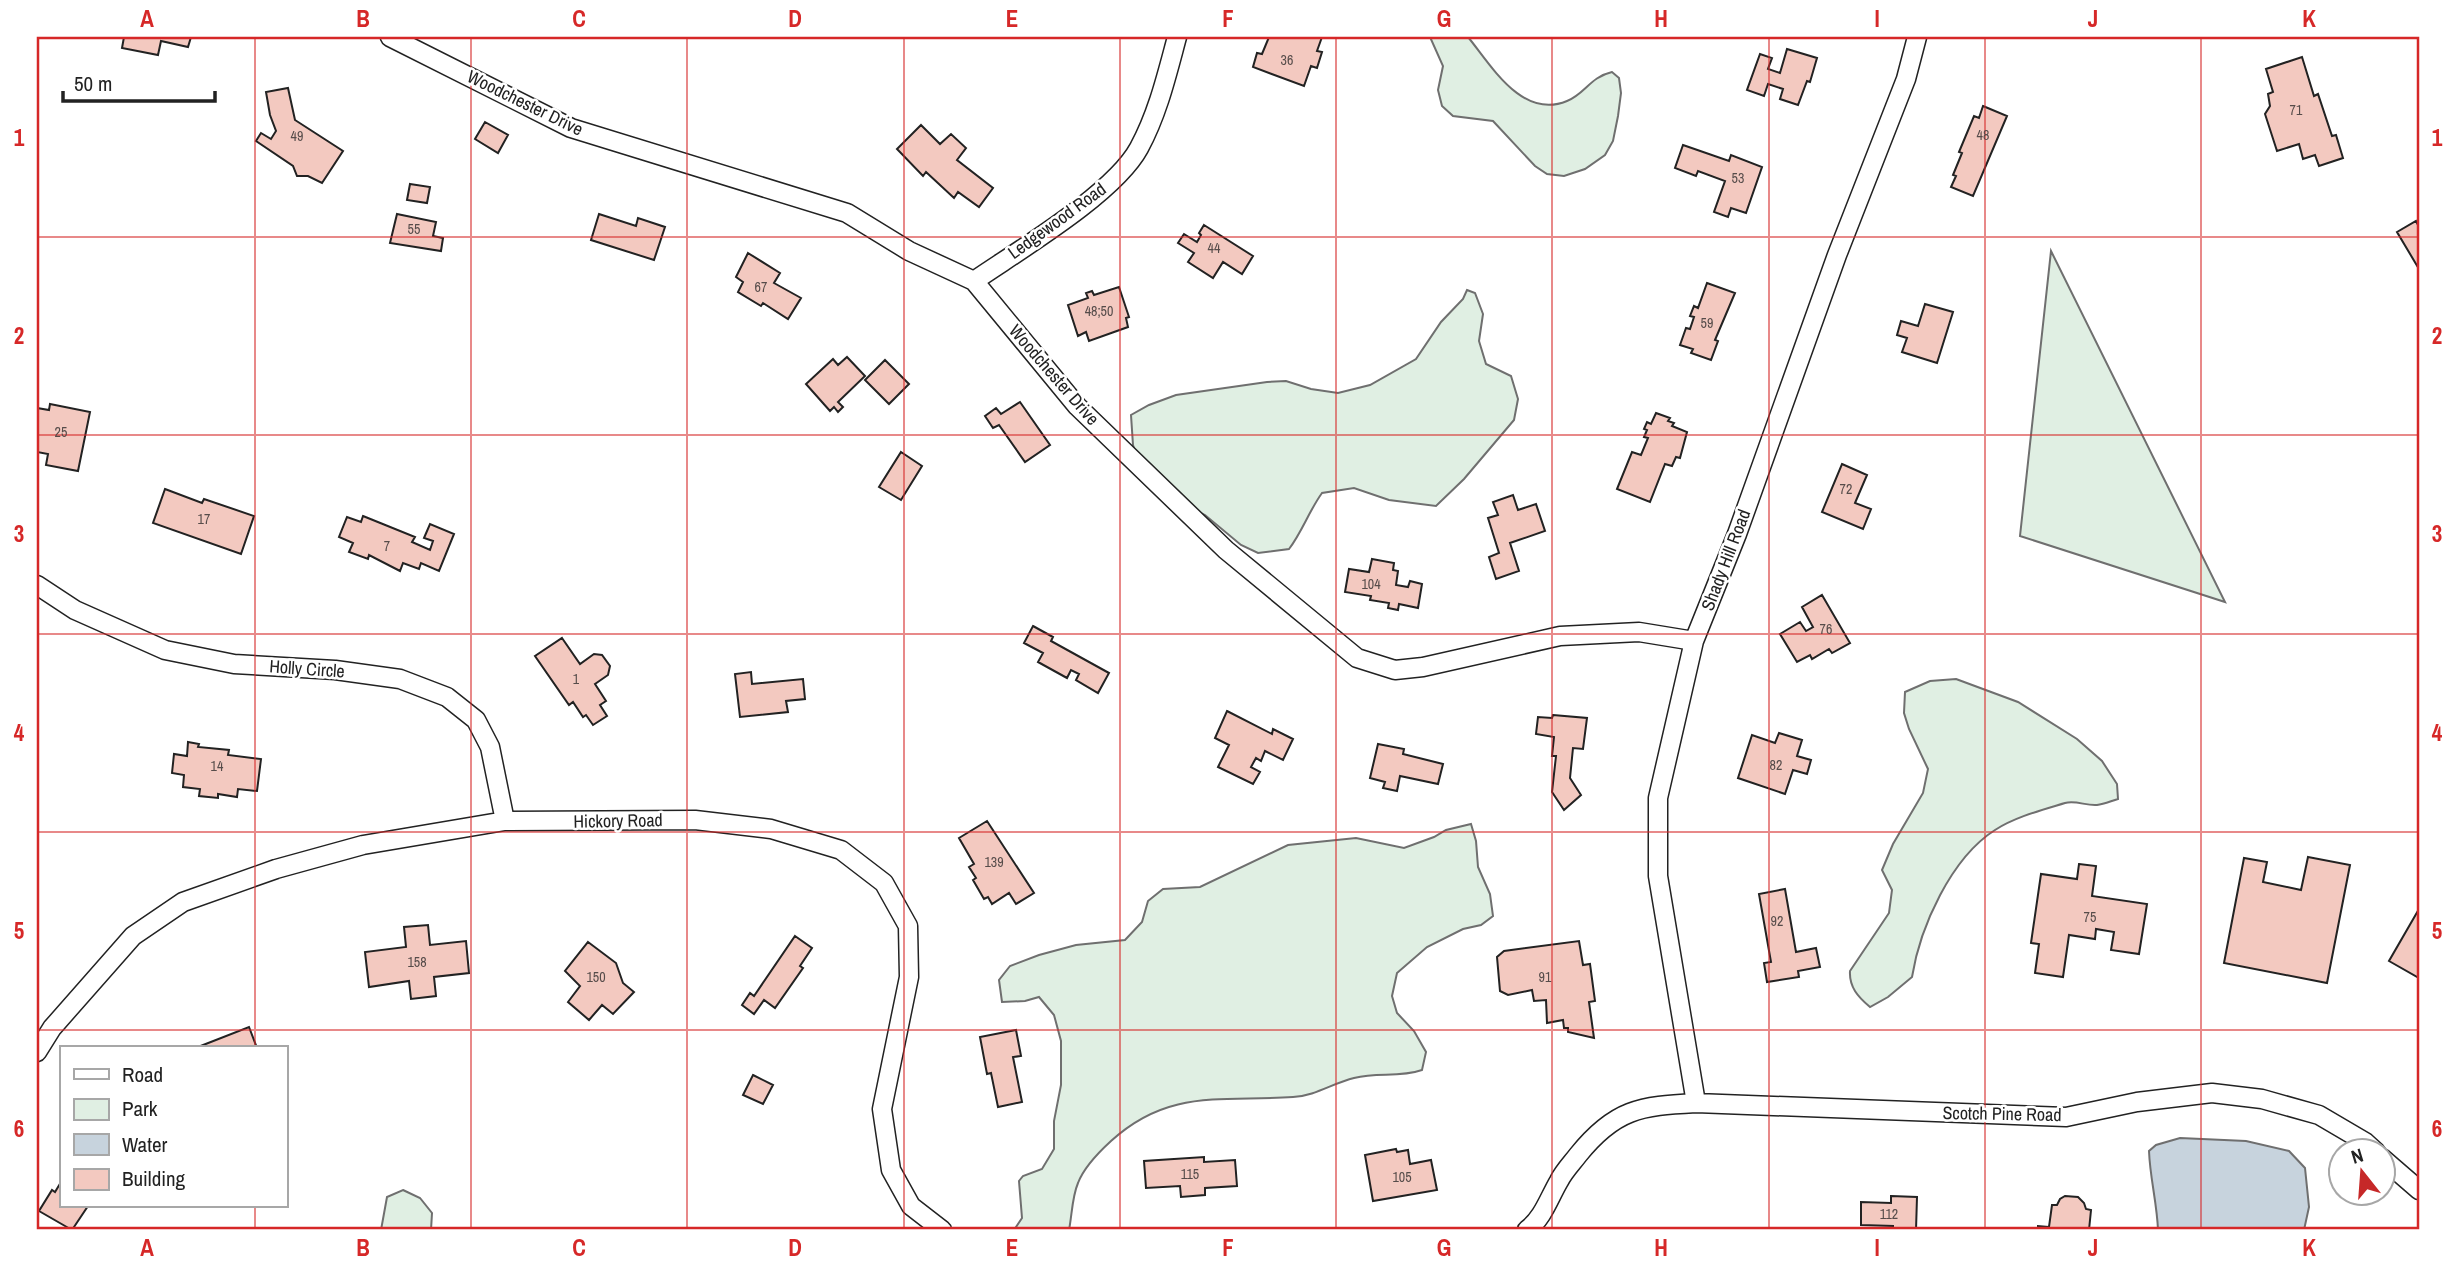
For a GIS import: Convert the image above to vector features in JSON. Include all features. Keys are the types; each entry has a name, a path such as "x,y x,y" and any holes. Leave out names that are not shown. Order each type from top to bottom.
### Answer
{"street":[{"name":"Woodchester Drive","path":"390,37 571,128 847,213 909,251 974,281 1077,406 1226,550 1357,658 1395,670 1423,667 1560,636 1639,632 1695,641"},
{"name":"Ledgewood Road","path":"974,281 1107,186 1138,150 1159,102 1177,37"},
{"name":"Shady Hill Road","path":"1696,1103 1658,876 1658,798 1695,641 1737,534 1837,255 1906,79 1917,37"},
{"name":"Holly Circle","path":"37,585 75,610 165,650 234,664 335,670 400,680 447,696 476,720 490,747 505,821"},
{"name":"Hickory Road","path":"37,1052 52,1028 133,936 183,902 276,870 363,845 505,821 695,820 771,829 841,850 884,883 908,926 909,977 882,1109 891,1170 911,1206 942,1230"},
{"name":"Scotch Pine Road","path":"1696,1103 2066,1116 2137,1102 2212,1093 2262,1099 2319,1115 2358,1138"},
{"path":"1527,1230 1537,1222 1561,1177 1596,1133 1626,1113 1651,1105 1696,1103"},
{"path":"2396,1169 2419,1190"}],"green space":[{"path":"1430,37 1468,37 1509,87 1536,103 1551,105 1567,101 1604,74 1612,72 1619,78 1621,93 1613,141 1605,155 1585,169 1564,176 1547,174 1535,166 1493,121 1453,116 1442,106 1438,90 1443,66"},
{"path":"2051,251 2225,602 2020,536"},
{"path":"1467,290 1475,293 1483,314 1479,341 1486,364 1511,376 1518,399 1514,420 1464,479 1436,506 1389,500 1354,488 1322,493 1289,549 1258,553 1241,545 1205,515 1171,499 1142,473 1133,445 1131,415 1176,395 1267,382 1286,381 1311,389 1338,393 1370,385 1416,359 1441,322 1463,299"},
{"path":"1956,679 2018,702 2077,739 2102,761 2117,784 2118,799 2097,805 2069,802 2038,811 2003,825 1979,842 1940,895 1922,937 1912,977 1888,997 1870,1007 1855,991 1850,971 1889,913 1892,890 1882,870 1893,844 1923,793 1928,769 1904,713 1905,692 1930,681"},
{"path":"1471,824 1476,841 1478,867 1490,894 1493,916 1481,925 1463,929 1427,947 1397,973 1392,996 1397,1013 1414,1031 1426,1052 1422,1070 1354,1078 1301,1096 1197,1101 1154,1112 1111,1141 1088,1166 1076,1188 1069,1230 1014,1230 1022,1218 1019,1181 1023,1176 1042,1169 1054,1149 1054,1121 1061,1085 1061,1041 1054,1015 1039,997 1002,1002 999,980 1010,966 1076,945 1125,940 1142,922 1148,901 1163,889 1200,887 1288,845 1356,838 1404,848 1446,830"},
{"path":"403,1190 420,1198 432,1213 431,1230 381,1230 387,1197"}],"water":[{"path":"2180,1138 2246,1141 2289,1151 2305,1168 2309,1207 2304,1230 2158,1230 2149,1151 2156,1145"}],"building":[{"path":"124,37 191,37 188,47 161,41 158,55 122,48"},
{"path":"1269,37 1322,37 1317,51 1322,52 1317,68 1311,66 1304,86 1253,67 1257,53 1262,54"},
{"path":"1787,49 1817,58 1810,82 1807,81 1798,105 1780,99 1783,89 1768,84 1764,96 1747,90 1760,54 1772,58 1768,69 1780,73"},
{"path":"2302,57 2314,96 2318,94 2332,136 2336,135 2343,158 2319,166 2315,155 2303,159 2299,144 2277,151 2265,114 2270,106 2268,94 2273,92 2266,69"},
{"path":"288,88 295,120 343,151 322,183 308,176 297,176 293,166 256,141 261,133 271,139 276,131 266,92"},
{"path":"1983,106 2007,116 1973,196 1951,187 1962,153 1959,152 1974,116 1979,118"},
{"path":"485,122 508,135 498,153 475,139"},
{"path":"921,125 940,144 951,134 966,148 957,160 993,188 979,207 958,192 954,198 926,172 923,176 897,149"},
{"path":"1683,145 1729,161 1731,155 1762,167 1746,213 1731,208 1728,217 1714,212 1725,181 1698,171 1696,176 1675,168"},
{"path":"410,184 430,187 427,203 407,200"},
{"path":"397,214 436,222 433,236 443,238 441,251 390,243"},
{"path":"599,214 636,226 638,218 665,227 654,260 591,240"},
{"path":"2416,221 2419,227 2419,269 2397,232"},
{"path":"1204,225 1253,256 1242,274 1223,262 1213,278 1188,262 1194,253 1178,243 1184,234 1197,242"},
{"path":"748,253 780,273 774,283 801,298 788,319 763,303 761,306 738,292 743,282 736,277"},
{"path":"1707,283 1735,293 1715,340 1718,341 1711,360 1691,353 1693,349 1680,345 1686,328 1690,329 1694,317 1690,316 1694,306 1698,308"},
{"path":"1119,287 1129,317 1126,318 1128,327 1089,341 1086,332 1078,336 1068,305 1088,298 1086,293 1092,291 1094,295"},
{"path":"1925,304 1953,312 1937,363 1902,352 1907,338 1897,335 1901,321 1918,326"},
{"path":"847,357 865,376 838,402 843,407 838,412 834,407 830,411 806,384 833,359 838,365"},
{"path":"885,360 909,384 889,404 865,380"},
{"path":"1020,402 1050,445 1025,462 999,425 993,428 985,416 996,408 1001,414"},
{"path":"50,404 90,412 78,471 46,465 48,454 37,452 37,408 49,410"},
{"path":"1656,413 1670,418 1668,421 1674,423 1672,426 1687,432 1680,458 1676,457 1672,466 1665,464 1650,502 1617,489 1632,452 1641,455 1648,438 1644,437 1647,430 1644,429 1647,422 1651,424"},
{"path":"901,452 922,466 901,500 879,487"},
{"path":"1842,464 1867,475 1855,503 1871,509 1863,529 1822,512"},
{"path":"165,489 202,503 204,499 254,516 241,554 153,523"},
{"path":"1513,495 1518,510 1536,504 1545,531 1510,543 1519,571 1496,579 1489,557 1499,553 1488,518 1498,515 1493,502"},
{"path":"363,516 415,537 412,542 430,550 433,541 424,538 430,524 454,534 439,571 421,563 419,569 403,563 400,571 369,555 368,559 349,552 353,543 339,537 347,517 361,522"},
{"path":"1372,559 1394,563 1393,570 1398,571 1396,585 1408,587 1410,581 1422,584 1418,608 1399,604 1398,610 1388,608 1389,603 1370,600 1371,596 1345,592 1349,569 1369,572"},
{"path":"1822,595 1850,643 1832,653 1829,649 1812,659 1810,655 1797,662 1780,634 1800,622 1806,631 1813,627 1802,607"},
{"path":"1033,626 1053,637 1051,641 1109,673 1098,693 1076,680 1079,674 1071,670 1067,678 1038,662 1043,653 1024,643"},
{"path":"562,638 580,664 594,654 602,655 610,666 608,675 595,684 606,701 600,705 607,716 593,725 586,715 583,717 573,702 569,705 535,656"},
{"path":"751,672 752,684 803,679 805,699 786,701 788,712 740,717 735,674"},
{"path":"1227,711 1272,734 1273,729 1293,739 1283,760 1265,751 1261,761 1256,758 1251,767 1260,772 1253,784 1218,767 1229,745 1215,738"},
{"path":"1553,715 1587,718 1583,749 1573,748 1570,778 1581,795 1564,810 1552,792 1556,756 1552,756 1554,737 1536,734 1538,717 1552,718"},
{"path":"1779,733 1802,740 1797,756 1811,760 1807,774 1793,770 1785,794 1738,778 1752,735 1775,743"},
{"path":"188,742 199,744 198,747 229,750 228,755 261,759 257,791 238,789 237,797 218,794 218,798 199,796 200,789 183,787 184,775 172,773 174,754 187,756"},
{"path":"1378,744 1404,749 1403,754 1443,764 1438,784 1400,776 1397,791 1383,788 1385,782 1370,778"},
{"path":"987,821 1034,893 1016,904 1009,893 992,904 988,897 984,899 973,880 976,878 969,867 974,864 959,838"},
{"path":"2308,857 2350,865 2327,983 2224,963 2244,858 2267,862 2263,882 2301,890"},
{"path":"2079,864 2096,866 2092,896 2147,904 2139,954 2111,950 2114,932 2096,929 2095,939 2069,935 2063,977 2035,973 2039,944 2031,943 2041,874 2077,879"},
{"path":"1785,889 1796,952 1816,948 1820,967 1798,971 1799,977 1767,982 1764,963 1771,962 1759,894"},
{"path":"2419,909 2419,978 2389,961"},
{"path":"428,925 430,945 466,941 469,973 434,977 436,996 411,999 409,981 369,987 365,952 406,947 404,927"},
{"path":"795,936 812,948 800,966 803,968 775,1008 764,1000 754,1014 742,1005 750,993 754,996"},
{"path":"1579,941 1583,965 1590,964 1595,1001 1589,1002 1594,1038 1568,1032 1568,1028 1564,1028 1563,1020 1547,1023 1546,1000 1534,1001 1532,990 1508,995 1500,991 1497,957 1504,951"},
{"path":"588,942 616,963 623,983 634,992 613,1014 602,1005 589,1020 568,1002 580,986 565,971"},
{"path":"249,1027 256,1046 201,1046"},
{"path":"1016,1030 1021,1056 1013,1057 1022,1102 998,1107 991,1073 987,1074 980,1037"},
{"path":"753,1075 773,1085 763,1104 743,1095"},
{"path":"1396,1149 1397,1152 1408,1150 1410,1164 1431,1160 1437,1190 1373,1201 1365,1155"},
{"path":"1204,1157 1204,1162 1235,1160 1237,1186 1205,1188 1205,1195 1181,1197 1180,1186 1146,1188 1144,1161"},
{"path":"60,1184 60,1208 87,1208 72,1230 39,1211 52,1190 55,1192"},
{"path":"1891,1196 1917,1197 1916,1230 1861,1225 1861,1202 1891,1203"},
{"path":"2065,1196 2078,1197 2086,1209 2091,1210 2089,1230 2038,1230 2038,1226 2049,1227 2052,1205 2057,1205"}]}
